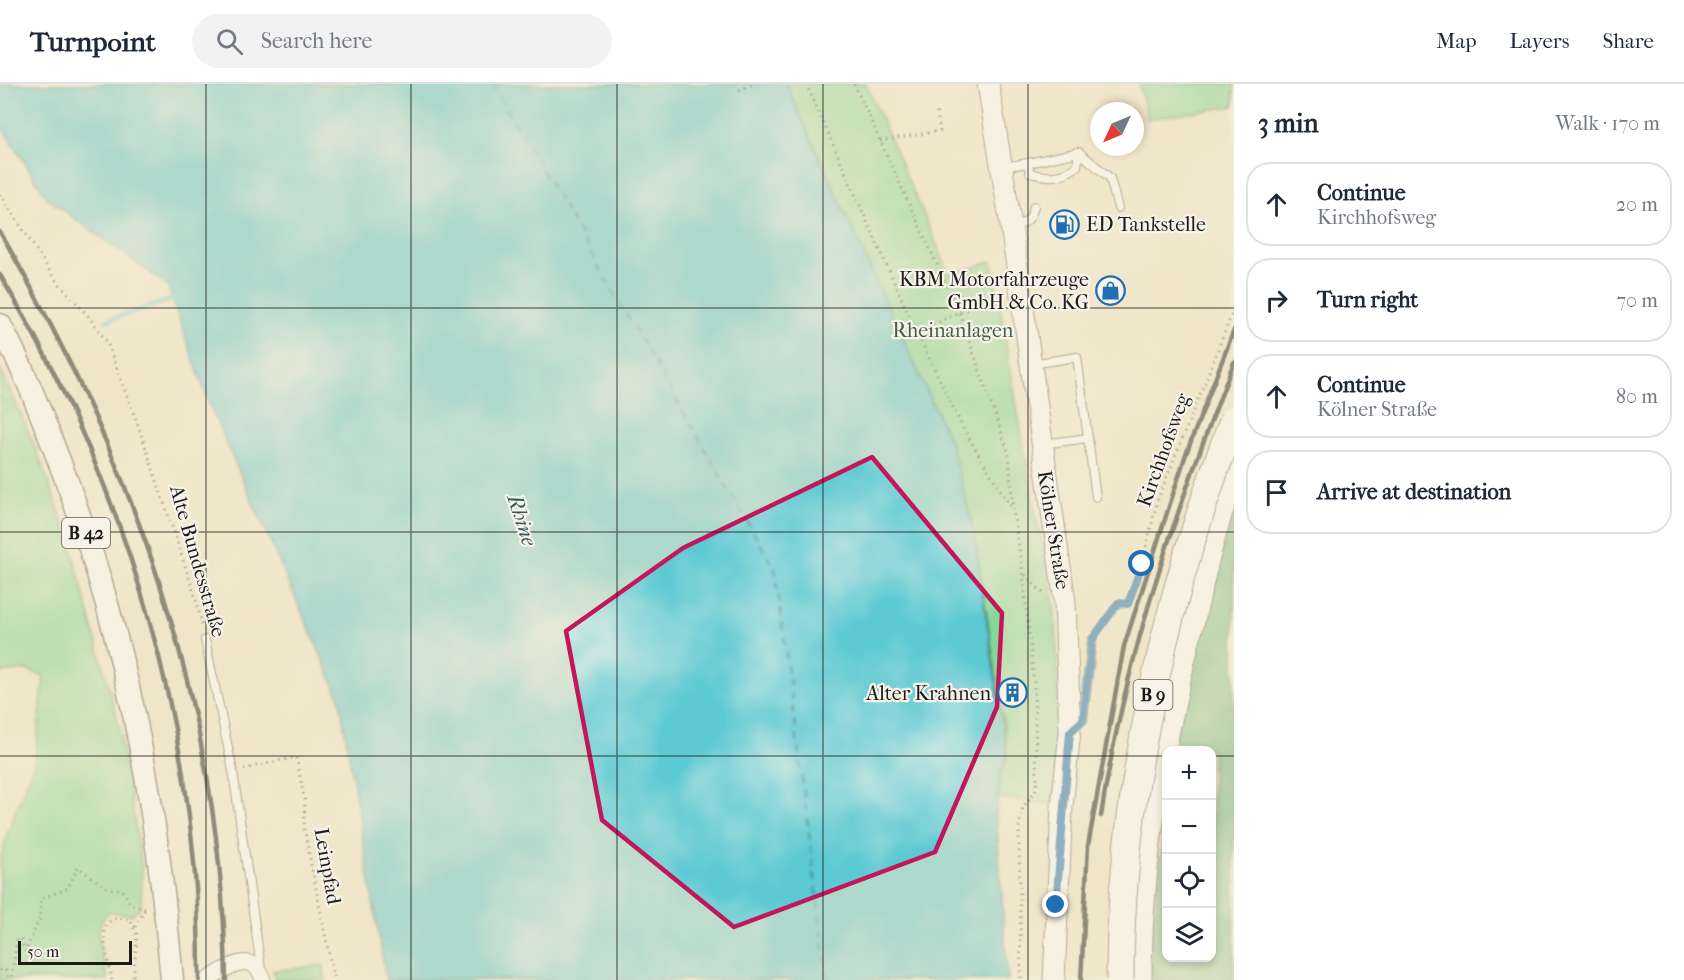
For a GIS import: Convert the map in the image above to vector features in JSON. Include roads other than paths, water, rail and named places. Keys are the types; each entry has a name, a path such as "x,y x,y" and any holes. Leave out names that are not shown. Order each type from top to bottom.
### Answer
{"highway":[{"name":"B 9","path":"1120,980 1126,877 1136,776 1151,703 1208,487 1234,419"},
{"name":"B 9","path":"1138,980 1143,877 1155,778 1195,602 1224,494 1234,470"}],"main road":[{"name":"B 42","path":"0,325 28,383 69,485 119,643 143,751 163,880 171,980"}],"street":[{"name":"Kölner Straße","path":"988,84 1065,602 1070,732 1060,828 1054,980"},
{"path":"207,980 235,963 245,962 253,965 262,978"}],"lane":[{"path":"1028,163 1030,176 1067,175 1077,166 1079,152"},
{"path":"1002,167 1079,152"},
{"path":"1079,152 1110,178 1118,208"},
{"path":"1011,227 1025,223 1032,217 1034,206"},
{"path":"1030,364 1077,357 1096,497"},
{"path":"1041,444 1088,438"},
{"name":"Alte Bundesstraße","path":"205,640 233,771 262,978"},
{"path":"1070,732 1083,720 1092,640"}],"water":[{"name":"Rhine","path":"0,84 786,84 951,444 973,528 1007,755 1000,777 996,816 1008,980 386,980 339,696 212,411 167,285 48,199 0,124"}],"waterway":[{"path":"105,321 177,298"}],"railway":[{"path":"0,232 49,321 92,410 130,500 162,591 188,685 208,780 220,879 226,980"},
{"path":"0,275 45,355 85,439 119,525 148,614 170,704 186,796 196,888 199,980"},
{"path":"1081,980 1088,846 1124,646 1186,454 1234,330"},
{"path":"1101,816 1111,757 1138,642 1192,473 1234,362"}],"place":[{"name":"ED Tankstelle","path":"1065,224"},
{"name":"KBM Motorfahrzeuge GmbH & Co. KG","path":"1110,290"},
{"name":"Alter Krahnen","path":"1012,693"}],"park label":[{"name":"Rheinanlagen","path":"953,330"}]}
